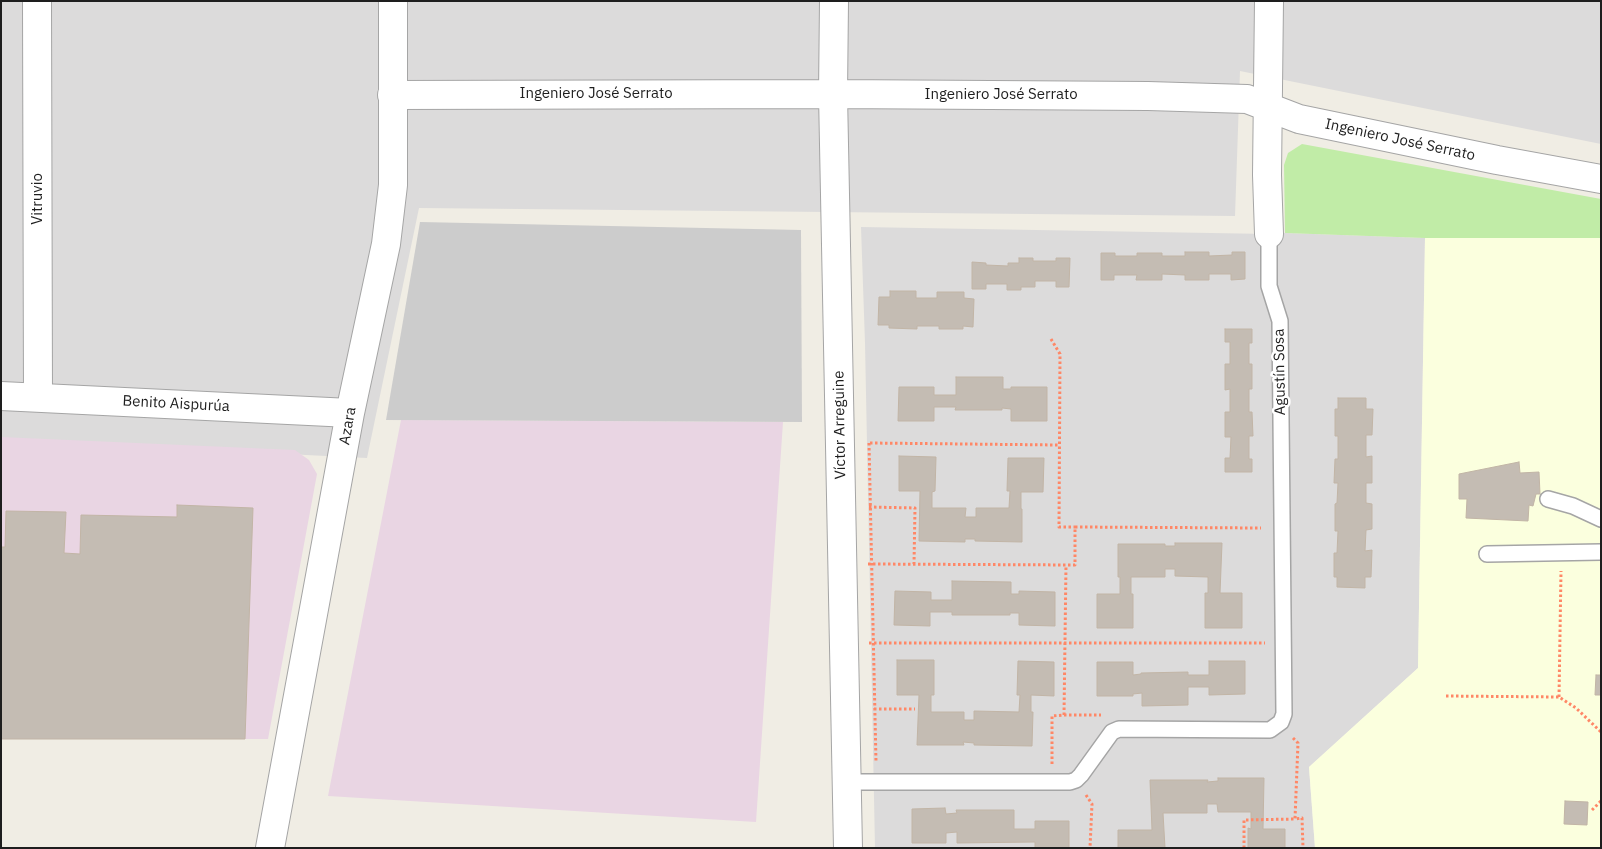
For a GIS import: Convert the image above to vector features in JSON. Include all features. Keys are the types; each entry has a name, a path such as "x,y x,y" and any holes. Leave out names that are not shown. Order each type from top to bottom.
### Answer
{"street":[{"name":"Vitruvio","path":"38,1 38,397"},
{"name":"Azara","path":"270,848 350,413 386,244 393,185 393,1"},
{"name":"Víctor Arreguine","path":"834,1 833,94 848,848"},
{"name":"Agustín Sosa","path":"1269,1 1267,175 1269,234"},
{"name":"Ingeniero José Serrato","path":"392,95 833,94 1148,96 1247,100 1299,119 1497,160 1601,179"},
{"name":"Benito Aispurúa","path":"1,396 350,413"}],"lane":[{"name":"Agustín Sosa","path":"1269,234 1270,286 1280,321 1283,718"},
{"path":"1548,499 1573,506 1601,519"},
{"path":"1487,554 1593,552"},
{"path":"847,782 1070,782 1076,780 1112,732 1119,730 1270,730 1283,718"}],"path":[{"path":"1051,339 1060,354 1058,527 1282,528"},
{"path":"840,442 1059,445"},
{"path":"869,443 877,782"},
{"path":"841,506 915,508 914,564"},
{"path":"843,564 1075,565 1075,528"},
{"path":"1559,697 1561,568 1565,563 1593,552"},
{"path":"1052,782 1052,716 1064,715 1066,565"},
{"path":"844,644 1283,643"},
{"path":"1446,696 1559,697 1576,708 1601,732"},
{"path":"845,710 915,709"},
{"path":"1283,718 1298,743 1295,819"},
{"path":"1076,780 1092,804 1090,848"},
{"path":"1592,810 1601,801"},
{"path":"1244,848 1244,820 1302,818 1303,848"}],"shaded area":[{"path":"1,1 1601,1 1601,144 1240,71 1235,216 419,208 367,458 1,440"},
{"path":"420,222 801,230 802,422 386,420"},
{"path":"861,227 1285,233 1425,238 1418,668 1309,767 1315,848 875,848"},
{"path":"1425,238 1601,238 1601,848 1315,848 1309,767 1418,668"},
{"path":"401,420 783,422 756,822 328,796"},
{"path":"1,437 295,450 309,460 317,474 268,739 1,739"}],"green space":[{"path":"1302,144 1601,199 1601,238 1425,238 1285,233 1284,165 1288,153"}],"building":[{"path":"1185,252 1209,252 1209,256 1232,255 1232,252 1245,252 1245,279 1231,280 1231,274 1209,274 1209,280 1185,280 1185,275 1162,274 1162,280 1136,280 1137,275 1114,275 1114,280 1101,280 1101,253 1115,253 1115,256 1137,256 1137,253 1162,253 1162,256 1185,256"},
{"path":"1019,258 1033,258 1033,261 1056,261 1056,258 1070,258 1069,287 1056,287 1056,281 1035,281 1035,287 1021,287 1021,290 1007,290 1007,284 986,284 986,289 972,289 972,262 1008,266 1008,263 1019,263"},
{"path":"890,291 916,291 916,298 937,298 937,292 964,292 964,298 974,299 973,327 963,326 963,329 939,329 939,326 917,326 917,329 889,328 889,325 878,325 879,297 890,297"},
{"path":"1225,329 1252,329 1252,343 1249,343 1249,364 1252,364 1252,389 1249,389 1249,412 1252,412 1253,436 1249,436 1249,459 1252,459 1252,472 1225,472 1225,458 1230,458 1231,437 1225,437 1225,412 1230,412 1230,389 1225,390 1225,364 1230,364 1230,342 1225,342"},
{"path":"956,377 1003,377 1003,389 1011,389 1011,387 1047,387 1047,421 1011,421 1011,409 955,410 956,407 934,407 934,421 898,421 899,387 934,387 934,395 956,395"},
{"path":"1338,398 1366,398 1366,409 1373,409 1372,435 1366,435 1366,457 1372,456 1372,483 1366,483 1366,503 1372,504 1372,529 1366,530 1365,551 1372,550 1371,577 1365,577 1365,588 1337,587 1337,577 1334,577 1334,553 1337,553 1338,531 1335,531 1335,504 1337,503 1338,483 1334,483 1335,459 1338,459 1338,436 1335,436 1335,409 1338,409"},
{"path":"899,456 936,457 935,491 932,492 932,508 966,508 965,517 976,517 976,508 1009,508 1010,491 1007,491 1008,458 1044,458 1043,492 1021,492 1022,542 975,541 975,539 965,539 965,542 919,541 920,491 899,491"},
{"path":"1519,462 1520,473 1539,472 1540,494 1536,494 1533,506 1529,505 1528,521 1466,518 1467,499 1459,499 1459,474"},
{"path":"177,505 253,508 245,739 1,739 1,547 5,547 6,511 66,512 64,553 80,554 81,515 177,517"},
{"path":"1175,543 1222,543 1220,593 1242,593 1242,628 1205,628 1205,593 1208,593 1208,577 1175,576 1175,569 1165,569 1165,577 1131,577 1133,628 1097,628 1097,594 1120,594 1118,544 1165,544 1165,546 1175,546"},
{"path":"952,581 1011,582 1011,594 1019,594 1019,591 1055,592 1055,626 1019,625 1019,613 1010,613 1010,615 952,615 952,612 930,612 930,626 894,625 895,591 931,592 931,600 952,600"},
{"path":"897,660 934,660 934,695 931,695 931,712 964,712 964,720 974,720 974,711 1019,712 1020,695 1017,695 1018,661 1054,662 1054,696 1031,695 1031,712 1033,712 1032,746 974,745 974,743 963,742 964,745 917,745 919,695 897,695"},
{"path":"1209,661 1245,661 1245,694 1209,695 1209,687 1188,687 1188,705 1142,706 1142,693 1133,694 1133,696 1097,696 1097,662 1133,662 1133,675 1141,673 1188,672 1188,675 1209,675"},
{"path":"1596,675 1601,675 1601,695 1595,695"},
{"path":"1218,778 1264,778 1263,829 1285,829 1285,848 1248,848 1248,828 1251,829 1251,812 1218,812 1217,804 1207,804 1207,813 1163,813 1165,848 1118,848 1118,830 1152,830 1150,780 1208,780 1207,782 1218,781"},
{"path":"1565,801 1588,802 1587,825 1564,824"},
{"path":"945,808 946,814 957,813 956,810 1014,810 1014,829 1035,829 1035,821 1069,821 1069,848 1035,848 1035,842 957,843 957,832 946,833 946,843 912,843 912,809"}]}
